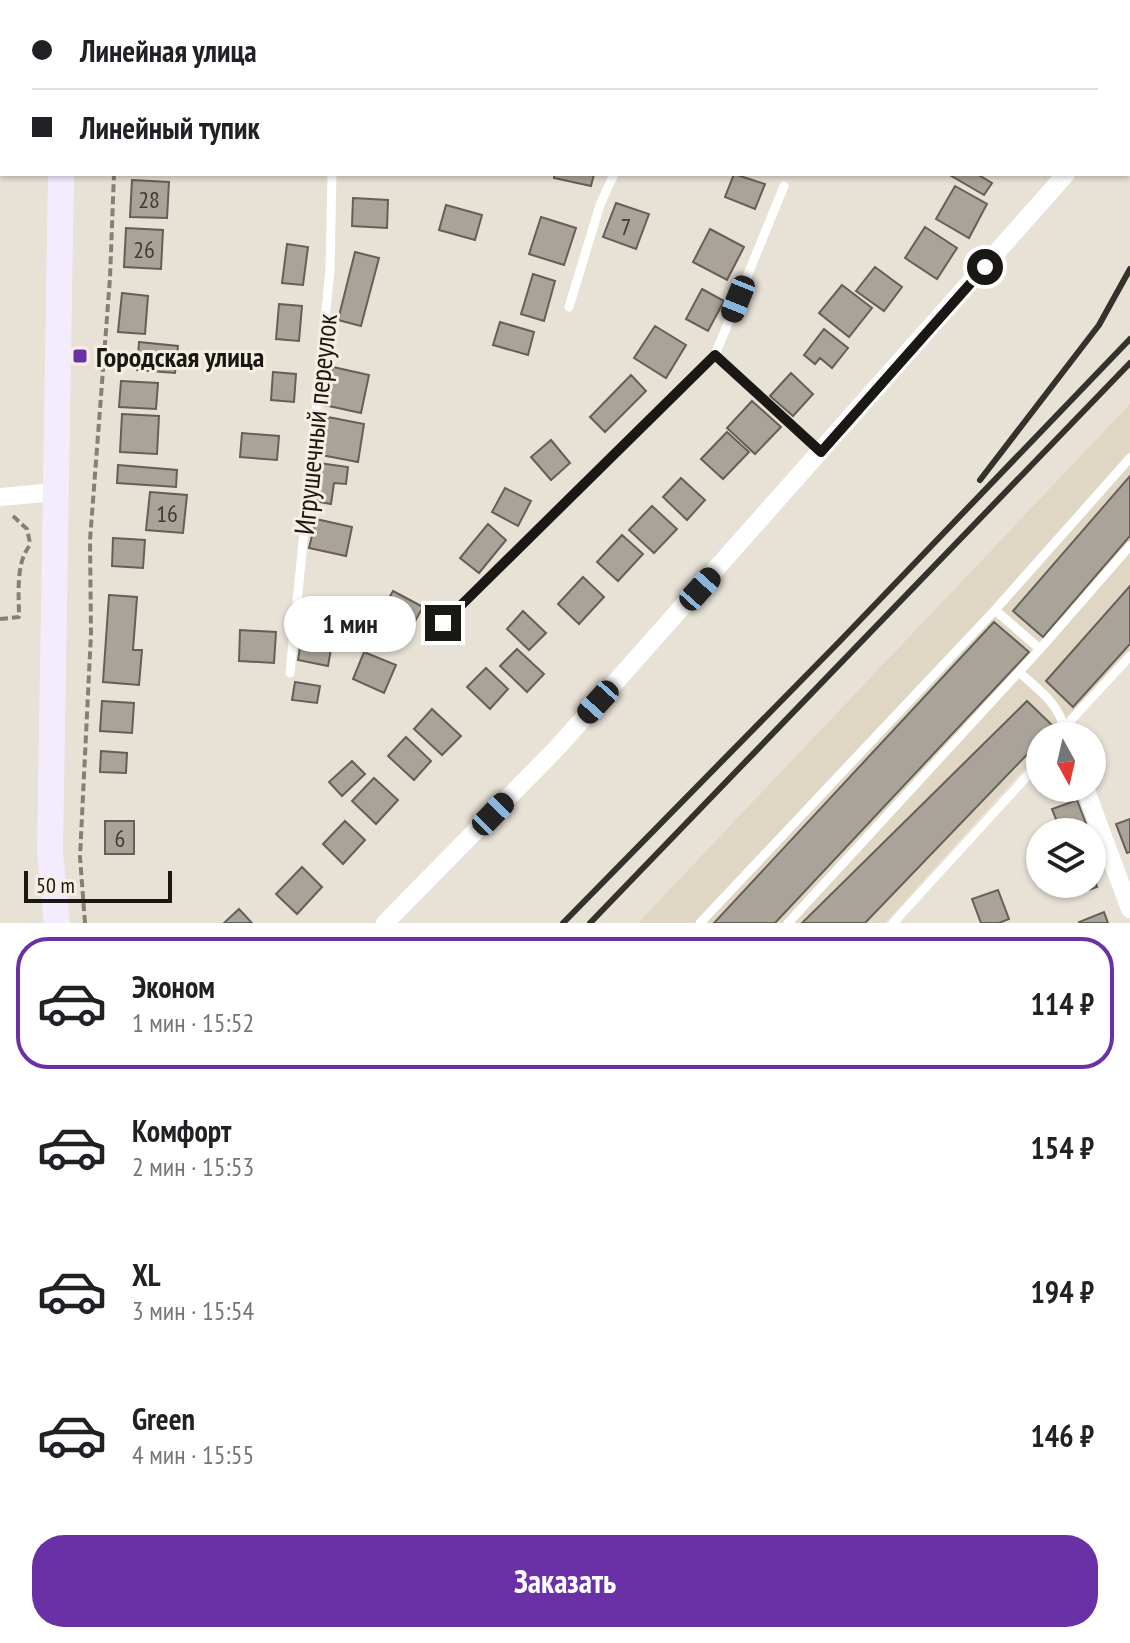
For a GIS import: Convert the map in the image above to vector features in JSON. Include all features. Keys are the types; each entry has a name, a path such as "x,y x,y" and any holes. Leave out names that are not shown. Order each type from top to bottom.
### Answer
{"main road":[{"path":"57,923 50,853 61,176"}],"street":[{"path":"385,923 557,748 1064,176"},
{"path":"4,504 56,492"},
{"path":"1090,802 1130,909"}],"lane":[{"name":"Игрушечный переулок","path":"290,673 330,270 332,176"},
{"path":"569,307 600,205 613,176"},
{"path":"443,623 715,355 784,186"},
{"path":"715,355 821,452"},
{"path":"700,923 995,610 1130,458"},
{"path":"788,923 1040,649 1130,546"},
{"path":"995,610 1040,649"},
{"path":"1070,722 1130,656"},
{"path":"1019,672 1054,704 1063,722"},
{"path":"893,923 1026,777"}],"path":[{"path":"85,923 80,857 91,633 90,540 110,278 114,176"},
{"path":"4,504 27,529 30,543"}],"shaded area":[{"path":"1130,404 1130,652 1067,722 1026,722 1026,767 885,923 638,923"}],"building":[{"path":"554,176 594,176 591,186"},
{"path":"733,176 765,184 755,209 725,197"},
{"path":"951,176 980,176 992,183 984,195"},
{"path":"132,180 169,182 167,218 130,217"},
{"path":"955,186 987,204 969,238 936,219"},
{"path":"353,198 388,200 387,228 352,226"},
{"path":"616,203 649,214 636,249 603,237"},
{"path":"446,205 482,215 475,240 439,230"},
{"path":"541,217 576,228 564,265 529,254"},
{"path":"925,227 957,248 937,279 905,258"},
{"path":"126,228 163,230 161,269 124,267"},
{"path":"710,229 744,247 727,280 693,262"},
{"path":"287,244 308,247 303,285 282,283"},
{"path":"355,252 379,258 361,326 338,320"},
{"path":"875,267 902,287 884,311 856,291"},
{"path":"533,274 555,281 544,321 521,314"},
{"path":"842,285 872,308 849,337 819,313"},
{"path":"702,289 724,301 708,331 686,319"},
{"path":"122,293 148,296 145,334 118,332"},
{"path":"279,304 302,306 299,341 276,339"},
{"path":"500,322 534,332 528,355 493,345"},
{"path":"655,326 686,345 666,378 634,358"},
{"path":"824,329 848,348 832,368 820,358 815,364 804,355"},
{"path":"139,342 178,346 175,373 137,370"},
{"path":"333,367 369,375 361,413 324,405"},
{"path":"273,372 296,374 294,402 271,400"},
{"path":"791,373 813,394 793,416 770,396"},
{"path":"631,375 646,391 605,432 590,417"},
{"path":"121,381 158,383 156,409 119,407"},
{"path":"752,401 781,427 755,454 727,428"},
{"path":"122,414 159,416 157,454 120,452"},
{"path":"328,417 364,424 358,462 321,455"},
{"path":"727,432 749,452 723,479 701,459"},
{"path":"242,433 279,436 277,460 240,457"},
{"path":"551,440 570,463 551,480 531,457"},
{"path":"319,463 348,467 346,484 334,483 331,504 314,501"},
{"path":"118,465 177,470 176,487 117,483"},
{"path":"1130,476 1130,536 1043,637 1013,611"},
{"path":"681,478 705,500 687,520 663,497"},
{"path":"505,488 531,501 518,526 492,512"},
{"path":"150,492 187,495 183,533 146,530"},
{"path":"652,506 677,529 654,553 629,530"},
{"path":"316,519 352,527 346,556 309,548"},
{"path":"488,524 506,540 479,573 460,558"},
{"path":"622,535 643,554 618,581 597,562"},
{"path":"113,538 145,540 143,568 112,566"},
{"path":"583,577 604,597 579,624 558,604"},
{"path":"1130,586 1130,644 1073,707 1046,681"},
{"path":"393,591 423,607 408,634 378,617"},
{"path":"109,595 137,597 133,650 142,650 139,685 103,682"},
{"path":"523,611 546,633 529,650 507,629"},
{"path":"304,622 335,627 328,666 298,660"},
{"path":"994,622 1029,652 775,923 714,923"},
{"path":"240,630 276,632 274,663 239,661"},
{"path":"517,649 544,674 527,692 500,666"},
{"path":"364,652 396,665 384,693 353,679"},
{"path":"486,668 508,689 490,709 467,687"},
{"path":"295,682 320,686 317,703 292,700"},
{"path":"102,701 134,703 132,733 100,731"},
{"path":"1027,701 1049,722 1026,722 1026,756 865,923 802,923"},
{"path":"432,709 461,736 442,755 414,729"},
{"path":"406,737 431,761 414,780 388,756"},
{"path":"101,751 127,753 126,773 100,772"},
{"path":"352,761 365,774 342,796 329,782"},
{"path":"374,778 398,800 376,824 352,801"},
{"path":"1078,802 1084,818 1056,818 1052,809"},
{"path":"1130,819 1130,852 1127,853 1116,824"},
{"path":"105,821 134,821 134,854 105,854"},
{"path":"345,821 365,840 343,864 323,844"},
{"path":"302,867 322,887 297,914 276,894"},
{"path":"998,890 1009,919 999,923 981,923 972,899"},
{"path":"239,909 252,923 224,923"},
{"path":"1104,912 1108,923 1079,922"}],"railway":[{"path":"980,480 1099,325 1130,269"},
{"path":"563,923 1130,339"},
{"path":"590,923 1130,363"}],"place":[{"name":"Городская улица","path":"80,356"}],"route":[{"path":"443,623 715,355 821,452 985,267"}]}
